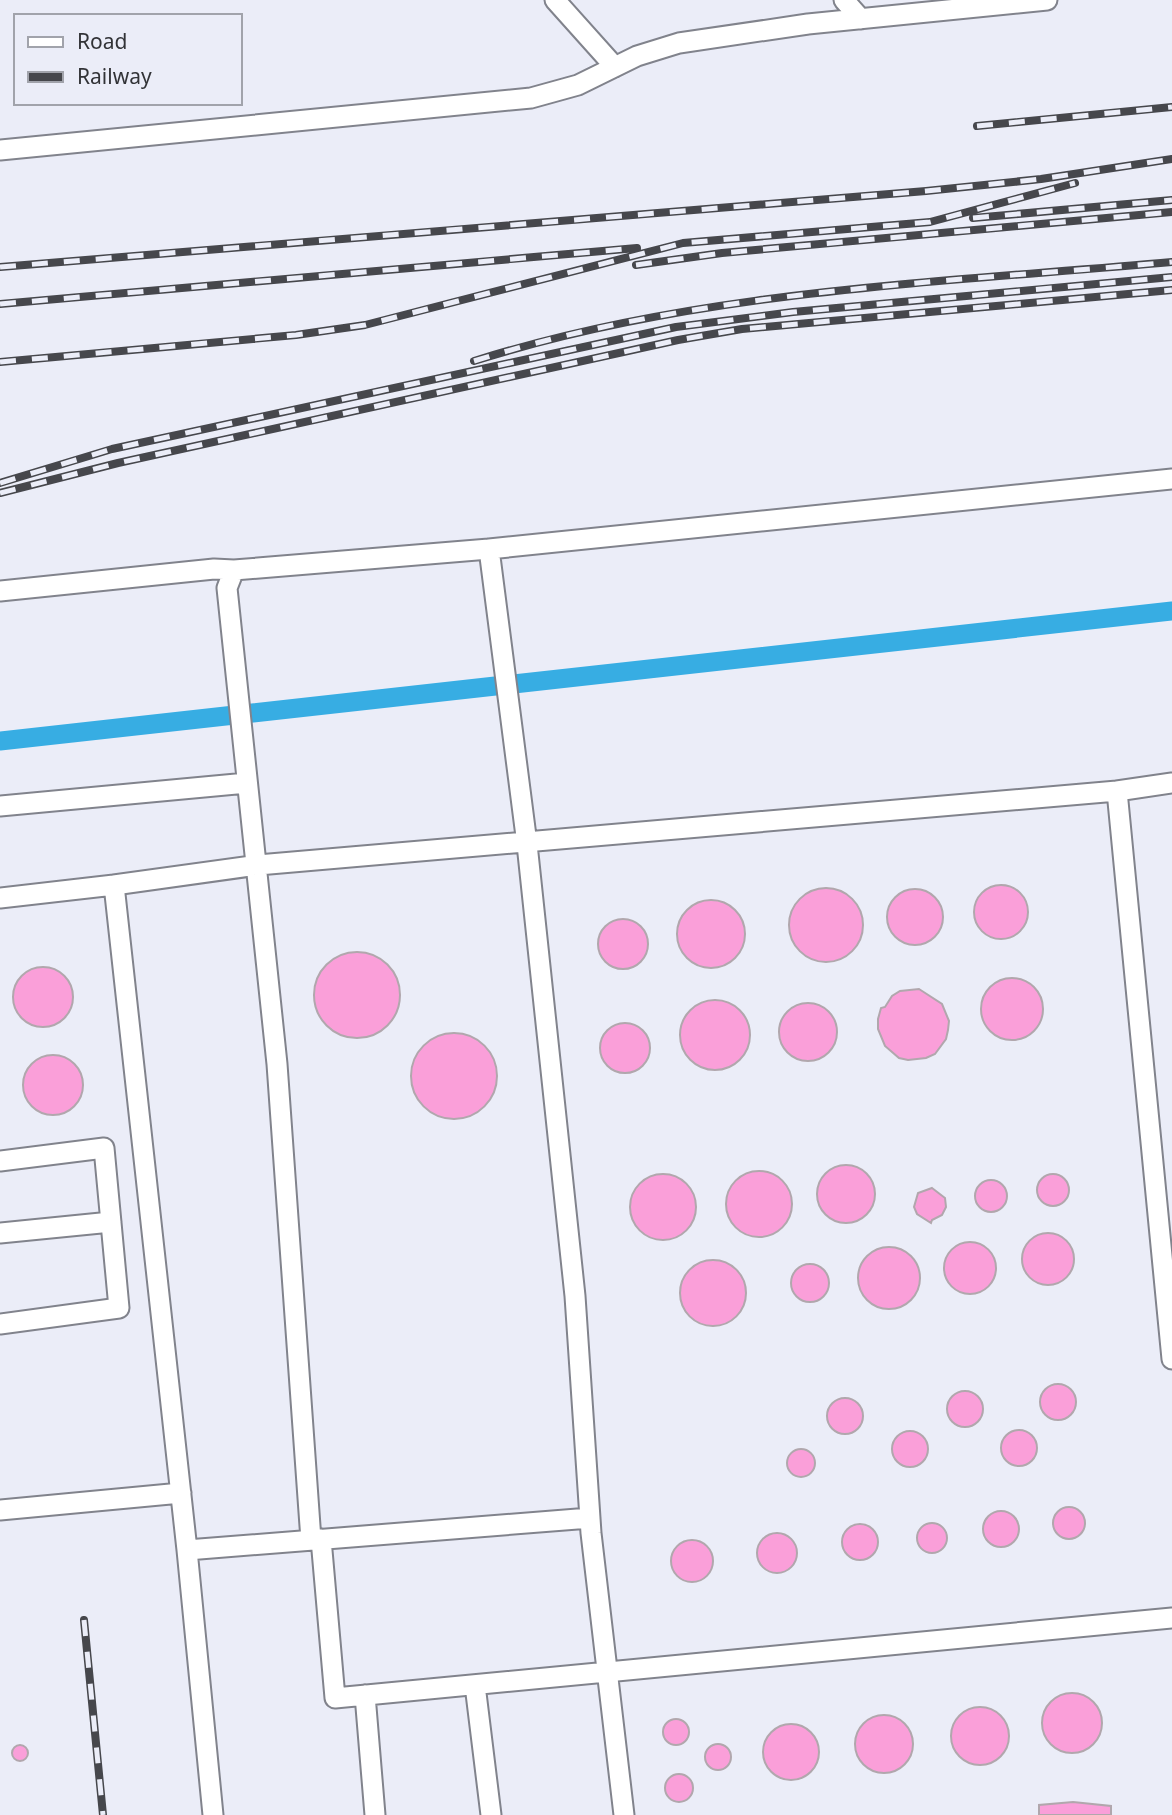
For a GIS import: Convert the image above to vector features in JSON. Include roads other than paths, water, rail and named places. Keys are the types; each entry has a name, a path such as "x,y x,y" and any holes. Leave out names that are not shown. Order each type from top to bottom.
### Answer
{"street":[{"path":"555,0 615,67"},
{"path":"844,0 861,19"},
{"path":"0,150 531,98 578,85 615,67 679,43 861,19 1047,0"},
{"path":"0,591 214,569 234,570 489,549 1172,479"},
{"path":"489,549 527,844 575,1296 590,1518 624,1815"},
{"path":"234,570 227,588 258,865 316,1540 335,1698 1172,1618"},
{"path":"0,806 247,783"},
{"path":"0,898 258,865 527,844 1172,783"},
{"path":"1117,790 1172,1359"},
{"path":"114,885 181,1493 212,1815"},
{"path":"0,1161 104,1148 119,1308 0,1324"},
{"path":"0,1233 111,1222"},
{"path":"0,1510 181,1493"},
{"path":"187,1550 590,1518"},
{"path":"475,1685 491,1815"},
{"path":"365,1695 375,1815"}],"waterway":[{"path":"0,741 1172,611"}],"railway":[{"path":"977,126 1172,107"},
{"path":"0,267 926,191 1041,179 1172,159"},
{"path":"0,362 296,335 365,325 683,243 930,222 1075,183"},
{"path":"973,218 1172,200"},
{"path":"636,265 722,253 1172,212"},
{"path":"0,304 637,248"},
{"path":"474,361 559,337 732,304 908,284 1172,262"},
{"path":"0,483 112,449 676,327 793,312 1172,277"},
{"path":"0,493 118,463 678,340 742,329 1172,290"},
{"path":"84,1620 103,1815"}]}
